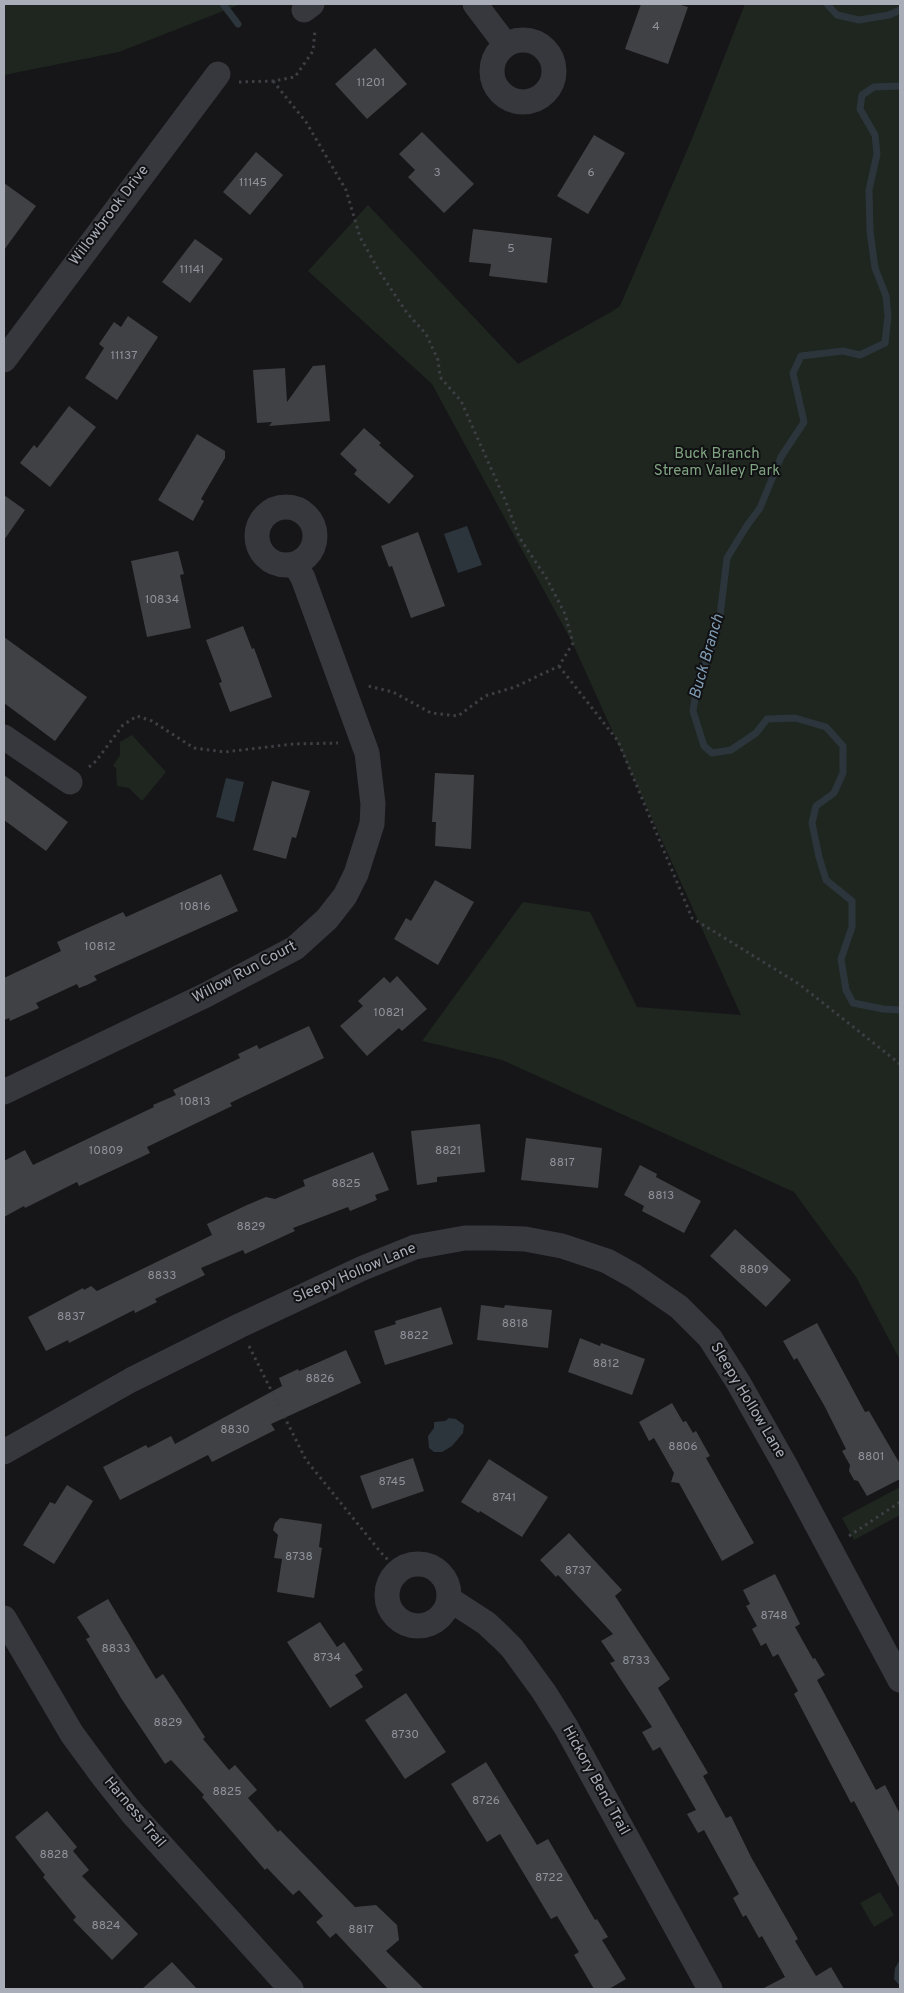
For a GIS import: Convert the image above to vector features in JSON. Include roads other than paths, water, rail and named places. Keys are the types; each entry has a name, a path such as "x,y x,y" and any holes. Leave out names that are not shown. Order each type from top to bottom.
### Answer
{"street":[{"path":"475,4 506,45"},
{"name":"Willowbrook Drive","path":"4,360 218,74"},
{"name":"Willow Run Court","path":"4,1092 217,989 295,948 327,919 345,896 356,874 372,824 373,804 367,753 303,578 295,564"},
{"path":"4,737 70,782"},
{"name":"Sleepy Hollow Lane","path":"4,1452 131,1380 239,1326 363,1268 415,1247 465,1238 525,1239 562,1246 606,1261 634,1276 679,1307 710,1338 738,1382 830,1546 900,1680"},
{"path":"410,1564 422,1564 434,1568 443,1576 448,1587 449,1599 445,1610 437,1619 426,1624 414,1625 403,1621 389,1607 388,1590 391,1579 399,1570 410,1564"},
{"name":"Hickory Bend Trail","path":"449,1599 486,1623 501,1636 544,1692 566,1727 710,1989"},
{"name":"Harness Trail","path":"4,1618 72,1734 105,1779 132,1813 292,1989"}],"waterway":[{"path":"223,4 238,24"},
{"name":"Buck Branch","path":"827,4 837,15 859,20 889,15 900,10"},
{"name":"Buck Branch","path":"900,86 874,87 862,95 860,109 875,135 877,154 869,190 870,231 875,268 886,296 888,316 885,343 860,355 843,351 801,356 793,373 804,422 781,457 760,508 727,558 719,624 711,650 698,679 693,711 704,746 712,753 731,750 756,733 767,719 795,718 826,727 843,746 843,773 834,793 816,806 812,823 826,880 852,901 852,927 841,959 846,990 853,1003 883,1009 900,1010"}],"park label":[{"name":"Buck Branch Stream Valley Park","path":"717,464"}]}
